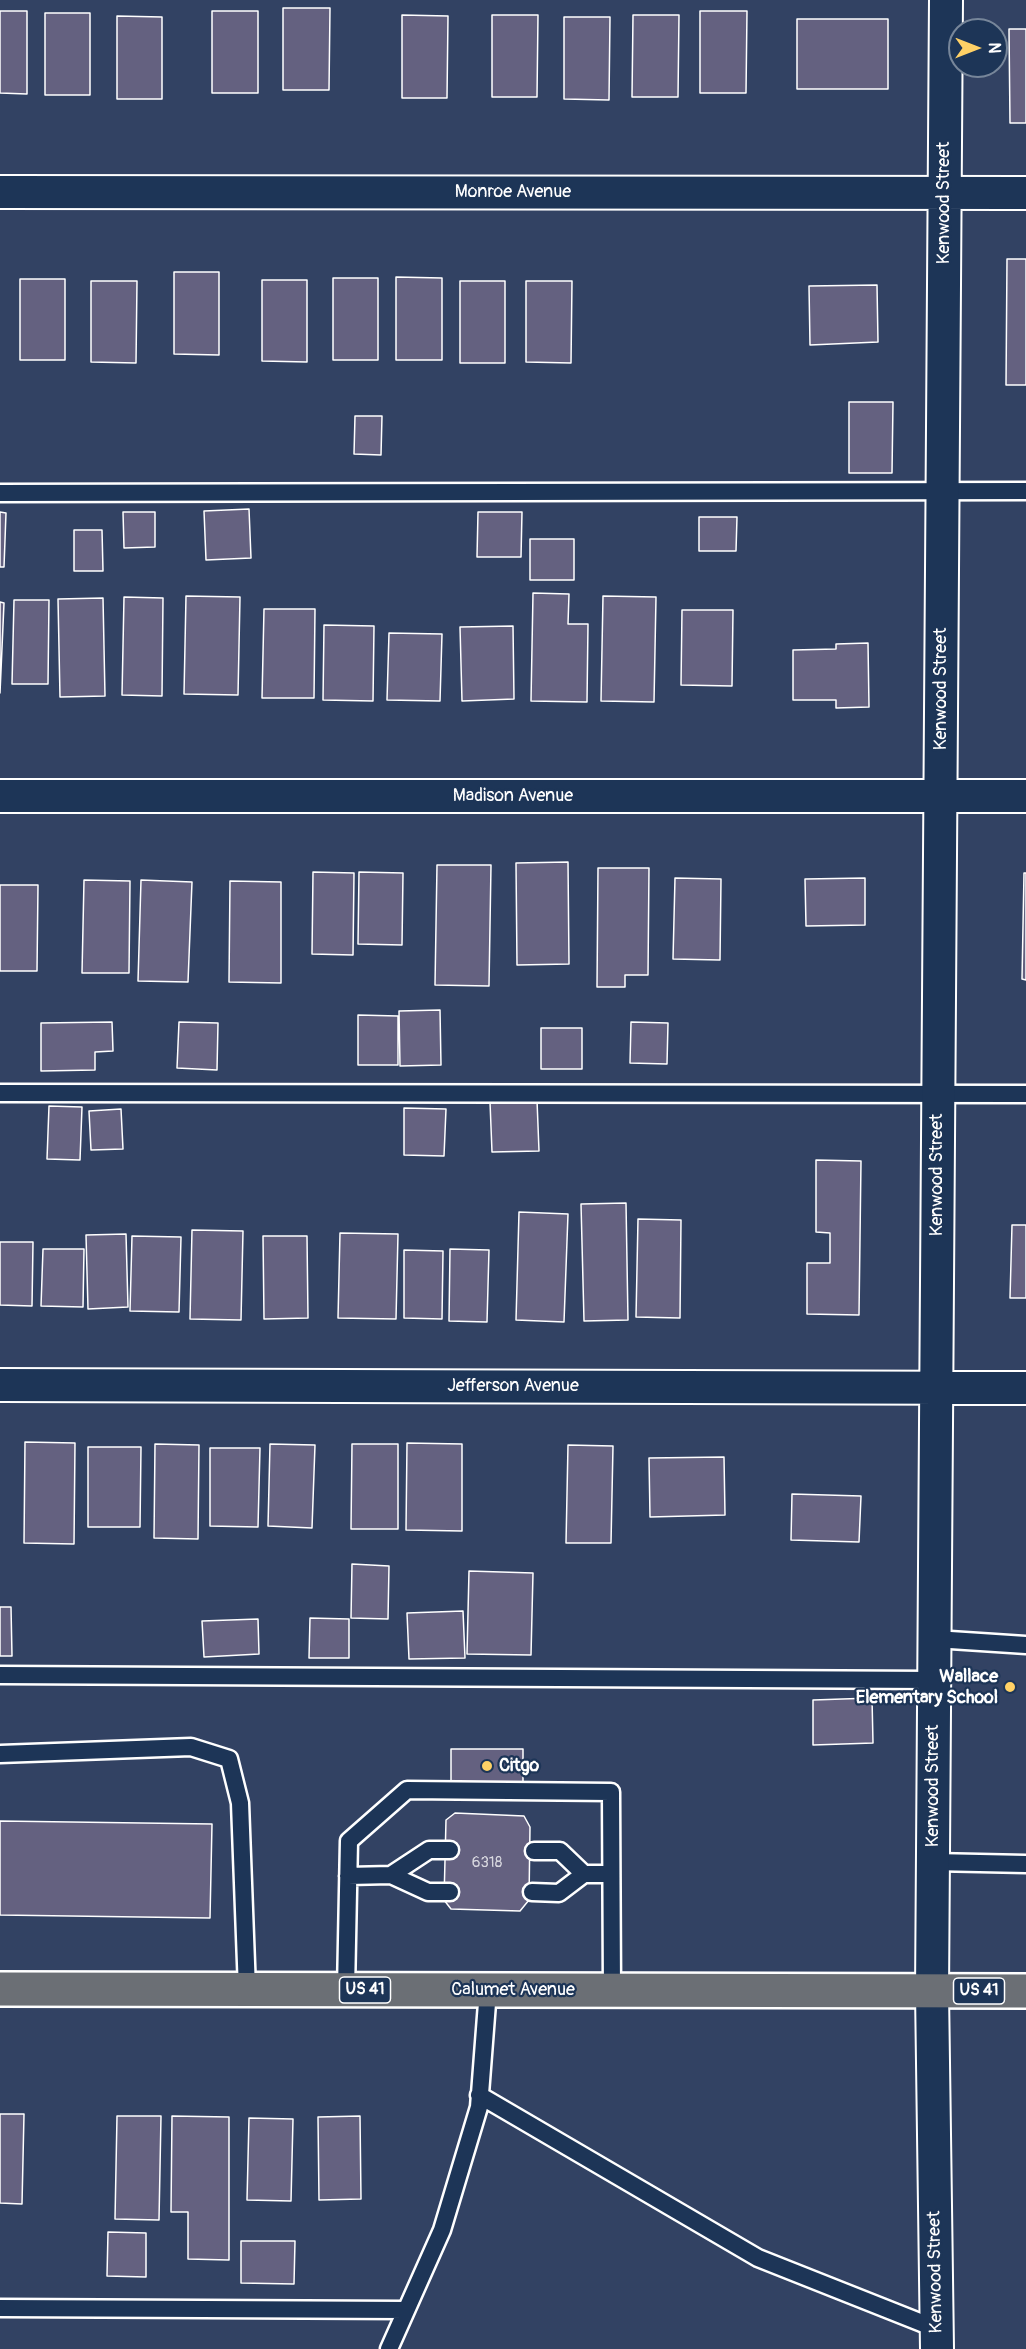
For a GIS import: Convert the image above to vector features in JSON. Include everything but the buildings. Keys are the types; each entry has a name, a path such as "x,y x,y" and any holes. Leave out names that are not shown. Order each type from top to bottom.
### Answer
{"main road":[{"name":"Calumet Avenue","path":"0,1989 1026,1991"}],"street":[{"name":"Kenwood Street","path":"937,2339 932,1991 946,0"},
{"name":"Monroe Avenue","path":"0,192 1026,193"},
{"name":"Madison Avenue","path":"0,796 1026,796"},
{"name":"Jefferson Avenue","path":"0,1385 1026,1388"}],"lane":[{"path":"0,493 1026,491"},
{"path":"0,1093 1026,1094"},
{"path":"934,1639 1026,1645"},
{"path":"0,1675 934,1680"},
{"path":"0,1754 191,1747 229,1759 240,1803 247,1990"},
{"path":"346,1990 349,1841 407,1790 611,1792 612,1991"},
{"path":"391,1875 429,1850 450,1850"},
{"path":"534,1851 560,1851 584,1874"},
{"path":"933,1862 1026,1864"},
{"path":"532,1892 559,1893 584,1874 611,1874"},
{"path":"348,1876 391,1875 428,1892 450,1892"},
{"path":"389,2349 442,2230 479,2107 488,1990"},
{"path":"479,2095 758,2258 937,2339"},
{"path":"0,2308 406,2310"}],"place":[{"name":"Wallace Elementary School","path":"1010,1687"},
{"name":"Citgo","path":"487,1766"}]}
